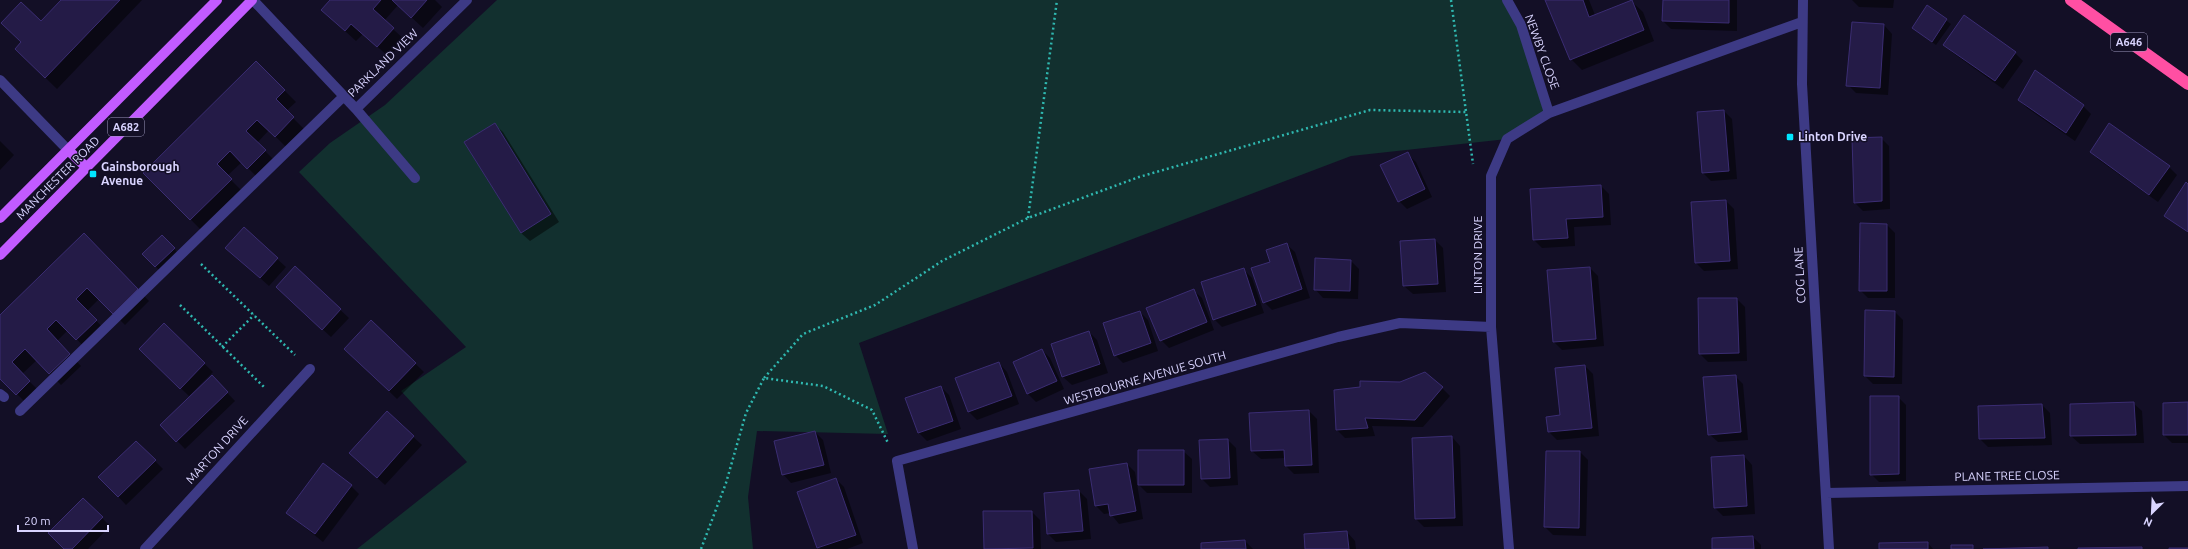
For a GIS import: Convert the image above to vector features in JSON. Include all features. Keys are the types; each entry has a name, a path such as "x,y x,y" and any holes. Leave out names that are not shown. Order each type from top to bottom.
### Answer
{"highway":[{"name":"A646","path":"2071,0 2188,84"}],"main road":[{"name":"MANCHESTER ROAD","path":"0,218 217,0"},
{"name":"MANCHESTER ROAD","path":"0,255 253,0"},
{"path":"68,150 86,167"}],"street":[{"name":"PARKLAND VIEW","path":"253,0 356,109 467,0"},
{"name":"NEWBY CLOSE","path":"1507,0 1521,25 1549,113"},
{"name":"COG LANE","path":"1803,0 1802,84 1829,549"},
{"name":"LINTON DRIVE","path":"1508,549 1490,327 1490,176 1507,139 1549,113 1802,22"},
{"path":"0,80 68,150"},
{"path":"20,411 344,96"},
{"path":"356,109 415,178"},
{"name":"WESTBOURNE AVENUE SOUTH","path":"897,461 1338,337 1400,322 1490,327"},
{"name":"MARTON DRIVE","path":"145,549 310,369"},
{"path":"897,461 912,549"},
{"name":"PLANE TREE CLOSE","path":"1826,493 2188,486"}],"path":[{"path":"1028,218 1057,0"},
{"path":"1451,0 1473,166 1490,176"},
{"path":"701,549 726,483 746,412 764,378 802,334 875,305 942,261 1028,218 1139,177 1370,110 1466,112"},
{"path":"186,250 310,369"},
{"path":"180,305 279,402"},
{"path":"222,347 254,315"},
{"path":"764,378 823,386 872,410 897,461"}],"green space":[{"path":"497,0 1507,0 1549,113 1507,139 1351,156 859,343 888,434 757,431 748,497 753,549 357,549 467,462 401,391 466,347 299,172 330,143 385,105"}],"building":[{"path":"61,0 120,0 45,78 15,49 21,42 1,23 21,2 41,21"},
{"path":"330,0 381,0 373,9 394,28 377,47 351,24 345,31 321,10"},
{"path":"392,0 427,0 411,18"},
{"path":"1545,0 1583,0 1589,17 1632,0 1644,30 1570,60"},
{"path":"1663,0 1729,0 1729,23 1662,21"},
{"path":"1927,5 1947,19 1932,42 1912,28"},
{"path":"1964,15 2016,52 1995,81 1943,45"},
{"path":"1852,22 1884,24 1880,88 1846,86"},
{"path":"256,61 285,90 276,99 294,117 275,137 257,120 246,131 266,150 247,169 230,151 217,164 232,179 190,220 143,173"},
{"path":"2035,70 2084,105 2066,133 2018,100"},
{"path":"1724,110 1729,171 1702,173 1697,112"},
{"path":"495,123 551,214 521,233 464,142"},
{"path":"2109,123 2170,166 2149,195 2090,152"},
{"path":"1882,137 1882,201 1854,203 1852,138"},
{"path":"1408,152 1425,189 1398,202 1380,165"},
{"path":"2186,182 2188,184 2188,232 2164,216"},
{"path":"1601,185 1603,217 1566,219 1568,238 1533,240 1530,189"},
{"path":"1726,200 1730,261 1695,263 1691,202"},
{"path":"1860,223 1887,224 1887,291 1859,291"},
{"path":"244,227 278,258 260,278 225,248"},
{"path":"84,233 138,289 113,314 87,288 76,299 97,320 76,340 56,320 47,329 70,354 49,374 25,349 12,362 30,381 16,395 0,379 0,315"},
{"path":"162,235 175,248 155,267 142,254"},
{"path":"1435,239 1438,284 1403,286 1400,241"},
{"path":"1287,243 1302,289 1263,303 1251,268 1270,262 1266,250"},
{"path":"1315,258 1351,260 1350,291 1314,290"},
{"path":"295,266 341,309 322,330 276,287"},
{"path":"1590,267 1596,339 1553,342 1547,270"},
{"path":"1244,268 1256,305 1213,320 1201,282"},
{"path":"1194,289 1207,322 1160,341 1146,308"},
{"path":"1698,298 1737,298 1739,353 1699,354"},
{"path":"1865,310 1895,311 1894,377 1864,376"},
{"path":"1140,311 1151,343 1114,356 1103,323"},
{"path":"371,320 416,363 389,391 344,349"},
{"path":"164,323 205,363 180,389 139,349"},
{"path":"1089,331 1100,364 1062,377 1051,344"},
{"path":"1042,349 1057,381 1027,394 1013,362"},
{"path":"999,362 1012,396 968,412 955,378"},
{"path":"1585,365 1592,428 1548,432 1546,417 1560,415 1555,368"},
{"path":"1425,372 1443,387 1415,420 1365,418 1368,428 1336,430 1334,390 1360,387 1360,381 1400,382"},
{"path":"212,375 228,392 176,442 160,425"},
{"path":"1736,375 1741,432 1708,435 1703,377"},
{"path":"941,386 953,421 918,433 905,398"},
{"path":"1870,396 1899,396 1899,474 1870,475"},
{"path":"2134,402 2136,435 2070,436 2070,404"},
{"path":"2188,402 2188,435 2163,435 2163,403"},
{"path":"2042,404 2045,438 1979,439 1978,406"},
{"path":"1309,410 1312,465 1285,466 1284,450 1251,451 1249,413"},
{"path":"387,411 414,436 377,478 349,453"},
{"path":"815,431 824,465 782,475 774,441"},
{"path":"1452,436 1455,518 1415,519 1412,438"},
{"path":"1228,439 1230,478 1201,479 1199,440"},
{"path":"136,441 156,460 118,497 98,477"},
{"path":"1138,450 1184,450 1184,485 1138,485"},
{"path":"1546,451 1580,451 1579,528 1544,527"},
{"path":"1744,455 1747,506 1714,508 1711,457"},
{"path":"323,463 352,485 315,534 286,513"},
{"path":"1127,463 1136,511 1110,516 1108,504 1095,506 1089,469"},
{"path":"836,478 856,535 817,548 797,492"},
{"path":"1079,490 1083,531 1047,534 1044,493"},
{"path":"83,498 103,517 72,549 64,549 48,533"},
{"path":"983,511 1032,511 1033,548 984,549"},
{"path":"1347,531 1349,549 1305,549 1304,534"},
{"path":"1753,536 1754,549 1712,549 1712,538"},
{"path":"1245,540 1246,549 1201,549 1201,543"},
{"path":"1928,542 1928,549 1879,549 1879,543"},
{"path":"1951,545 1973,545 1973,549 1951,549"},
{"path":"2048,547 2048,549 1983,549"},
{"path":"2142,547 2142,549 2078,549 2078,548"},
{"path":"2188,548 2188,549 2169,549"}],"place":[{"name":"Linton Drive","path":"1790,137"},
{"name":"Gainsborough Avenue","path":"93,174"}]}
